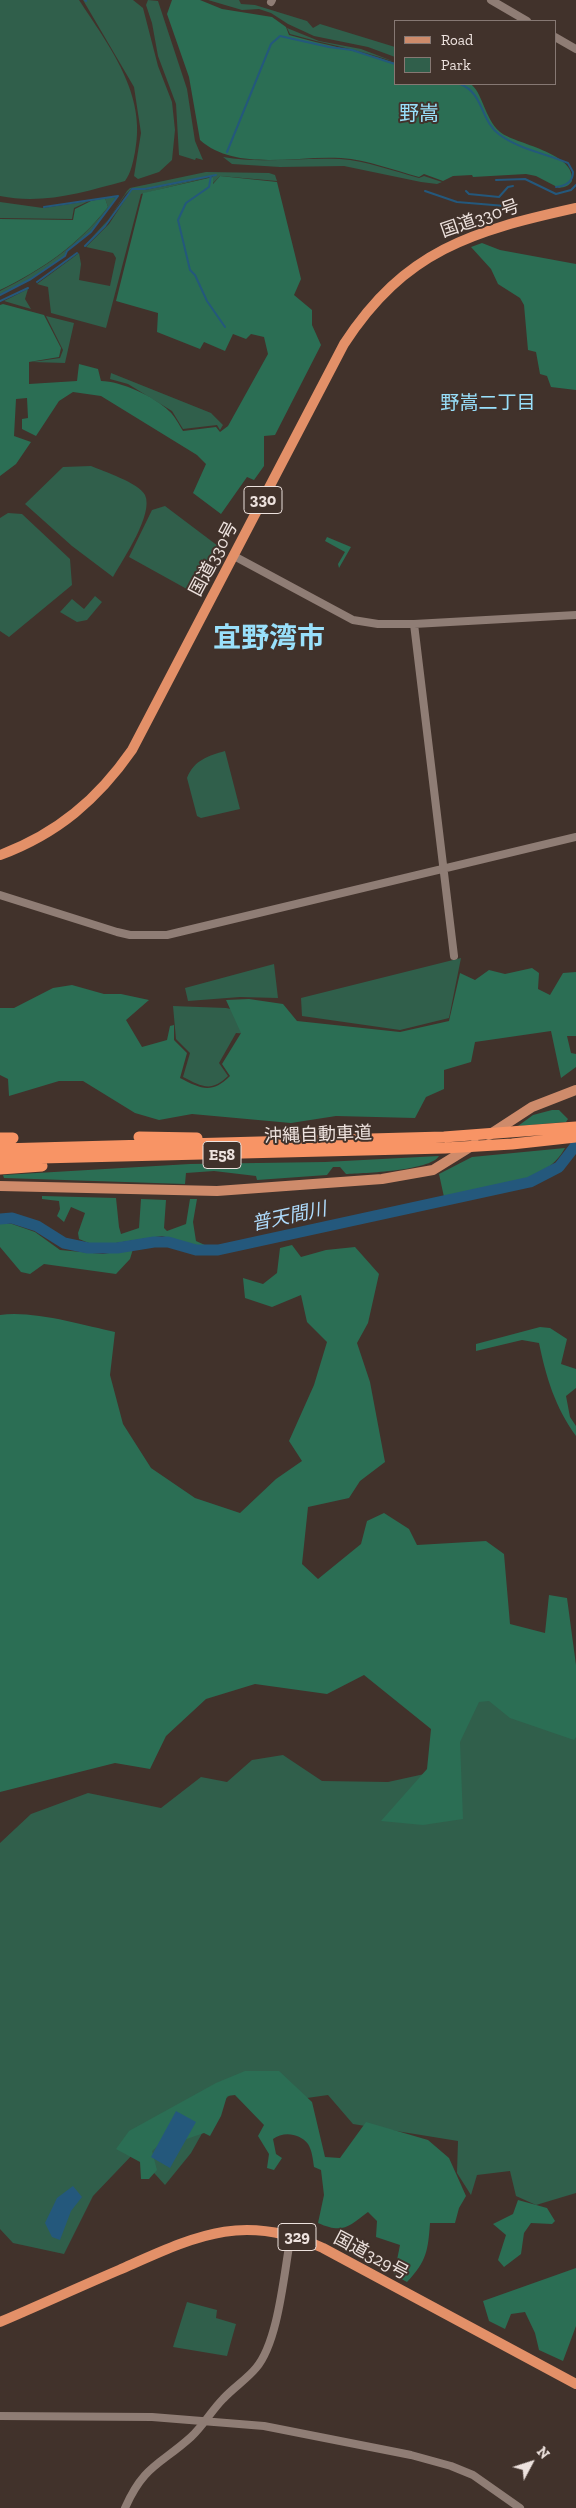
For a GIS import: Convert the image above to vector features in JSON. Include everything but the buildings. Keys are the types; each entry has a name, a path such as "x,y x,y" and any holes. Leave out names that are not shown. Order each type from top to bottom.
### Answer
{"highway":[{"name":"国道330号","path":"0,855 30,842 64,823 91,801 113,777 138,740 344,344 379,298 413,268 453,243 493,228 576,208"},
{"name":"沖縄自動車道","path":"0,1159 84,1158 444,1143 576,1127"},
{"path":"139,1137 211,1138 219,1145"},
{"name":"沖縄自動車道","path":"0,1149 219,1145 512,1144 576,1137"},
{"path":"0,1138 13,1138"},
{"path":"0,1170 59,1164 84,1158"},
{"name":"国道329号","path":"0,2322 193,2238 231,2230 271,2231 323,2248 576,2384"}],"main road":[{"path":"0,1186 217,1191 400,1177 433,1170 521,1113 576,1090"}],"street":[{"path":"491,0 525,20"},
{"path":"556,38 576,50"},
{"path":"234,556 353,620 378,624 414,624 576,616"},
{"path":"414,624 454,956"},
{"path":"0,895 117,932 130,935 167,936 576,837"},
{"path":"125,2508 142,2476 192,2436 223,2399 257,2367 267,2348 274,2326 291,2236"},
{"path":"0,2416 152,2417 204,2420 302,2433 411,2455 450,2466 473,2476 520,2508"}],"green space":[{"path":"0,0 79,0 123,72 136,110 135,152 133,163 125,181 79,193 48,198 32,199 0,196"},
{"path":"83,0 133,0 143,8 158,66 172,102 175,130 172,160 159,172 138,179 134,176 141,133 134,87"},
{"path":"148,0 158,1 187,89 195,141 203,160 196,158 195,160 179,155 176,104 158,56 152,23 146,5"},
{"path":"172,0 200,0 222,9 272,17 286,27 289,35 394,63 394,85 471,85 478,92 490,119 500,132 555,156 571,171 572,181 567,186 559,188 536,176 526,174 473,177 472,175 453,176 443,181 424,174 419,177 351,159 249,159 231,156 215,150 200,140 189,77 167,14"},
{"path":"208,0 239,0 241,4 255,5 307,21 313,28 320,24 394,47 394,57 368,47 314,36 288,24 271,13 259,9 242,10"},
{"path":"287,28 319,41 361,49 394,62 369,54 290,34"},
{"path":"223,157 252,160 350,160 419,178 424,176 442,182 437,184 421,182 344,166 280,167 232,164"},
{"path":"206,172 269,173 275,175 277,181 220,176 213,183 213,176 216,175 145,189 132,188 104,226 86,244 108,220 127,191 130,188"},
{"path":"220,176 277,182 301,279 294,295 312,310 312,325 321,345 275,435 264,436 264,466 254,480 247,477 221,514 193,493 206,464 197,455 101,396 73,392 59,401 36,436 22,429 22,419 28,418 27,398 16,399 14,436 31,442 16,464 0,476 0,305 3,304 44,315 61,348 59,357 29,362 29,384 77,381 79,364 98,369 101,381 128,387 155,400 171,413 183,431 216,427 220,432 228,426 268,354 264,337 251,334 246,339 233,334 225,351 204,342 200,349 157,332 158,313 116,301 143,193 213,177 213,184"},
{"path":"210,177 141,194 106,328 51,313 48,287 37,284 79,253 81,264 79,280 110,286 116,258 113,253 86,247 109,224 132,189 144,190"},
{"path":"117,197 91,232 66,251 65,256 31,279 0,294 0,291 31,274 72,245 97,221 108,207 105,198"},
{"path":"105,198 108,207 85,233 45,265 0,290 0,219 73,220 75,209 91,201"},
{"path":"89,201 74,208 72,219 0,218 0,202 43,208"},
{"path":"482,243 500,250 576,264 576,390 551,387 547,376 540,374 536,352 528,350 524,305 520,298 498,284 491,269 471,247"},
{"path":"28,289 25,299 31,309 4,301"},
{"path":"46,316 74,323 65,363 32,362 60,358 63,350"},
{"path":"111,373 211,413 223,425 220,430 217,425 183,429 172,411 128,384 110,379"},
{"path":"91,466 136,486 145,495 147,503 136,536 113,577 72,546 25,504 63,467"},
{"path":"165,506 218,546 194,593 129,557 152,510"},
{"path":"8,513 22,514 70,559 72,585 9,637 0,631 0,518"},
{"path":"327,537 351,547 339,568 338,564 345,552 325,541"},
{"path":"95,596 102,602 87,620 77,622 60,612 72,599 84,609"},
{"path":"225,751 240,809 201,818 197,816 187,778 193,767 202,760"},
{"path":"461,958 449,1018 400,1030 302,1016 301,998"},
{"path":"274,964 278,998 240,997 188,1001 185,988"},
{"path":"532,968 539,973 538,989 550,995 563,973 576,972 576,1036 567,1036 571,1053 576,1054 576,1067 561,1078 551,1031 475,1042 471,1062 444,1070 444,1089 426,1097 415,1118 336,1116 291,1123 192,1114 159,1120 135,1113 83,1081 59,1081 9,1096 8,1079 0,1075 0,1008 14,1008 53,988 72,985 104,994 121,994 149,1000 126,1020 142,1047 167,1040 170,1026 174,1025 174,1040 187,1053 180,1078 194,1085 206,1088 224,1082 230,1076 222,1064 241,1033 226,1000 249,999 283,1004 297,1021 400,1032 449,1021 460,973 475,980 489,970 505,974"},
{"path":"173,1006 226,1008 265,1016 264,1035 236,1033 219,1063 228,1076 216,1085 201,1085 183,1077 190,1053 176,1039"},
{"path":"559,1110 568,1119 566,1122 518,1126 533,1115"},
{"path":"565,1148 555,1161 543,1171 528,1179 494,1188 444,1197 439,1174 472,1157"},
{"path":"439,1156 423,1165 367,1173 346,1174 340,1167 333,1167 327,1175 257,1180 256,1176 214,1171 186,1173 185,1184 4,1178 3,1175 190,1164 325,1162"},
{"path":"42,1196 116,1198 121,1234 139,1228 141,1199 166,1200 164,1228 167,1231 186,1224 190,1199 197,1199 193,1222 196,1241 207,1246 206,1248 162,1236 96,1246 79,1239 78,1233 85,1213 71,1207 64,1222 57,1216 60,1209 59,1201 42,1199"},
{"path":"0,1223 12,1224 35,1232 60,1250 103,1254 133,1249 130,1259 116,1274 44,1264 30,1274 21,1272 0,1247"},
{"path":"292,1245 301,1257 326,1250 355,1247 379,1274 368,1323 357,1343 370,1382 385,1462 360,1481 349,1498 308,1507 302,1564 318,1579 361,1544 367,1521 384,1513 409,1529 417,1545 486,1541 504,1554 510,1624 545,1633 549,1595 567,1598 576,1665 576,1737 574,1740 510,1718 489,1701 479,1702 460,1742 463,1819 423,1825 381,1821 427,1769 431,1729 364,1675 327,1694 255,1684 206,1699 166,1736 150,1769 115,1763 0,1792 0,1315 42,1316 115,1332 110,1375 123,1424 151,1468 195,1498 240,1513 276,1479 302,1461 289,1441 314,1385 327,1342 307,1322 301,1295 272,1307 245,1298 243,1278 263,1284 277,1273 280,1248"},
{"path":"540,1327 550,1328 567,1339 561,1364 576,1369 576,1388 566,1396 570,1417 576,1426 576,1436 562,1414 552,1391 539,1343 522,1340 476,1351 476,1344"},
{"path":"483,1692 576,1709 576,2193 536,2205 516,2196 510,2171 477,2175 471,2195 457,2173 458,2141 353,2124 328,2095 300,2099 252,2077 218,2105 191,2153 165,2185 135,2152 93,2196 64,2254 13,2243 0,2229 0,1843 31,1814 88,1793 161,1808 201,1777 227,1782 252,1760 283,1755 322,1781 388,1782 429,1773"},
{"path":"245,2071 279,2071 312,2102 325,2157 340,2158 366,2122 428,2140 449,2158 466,2196 459,2208 455,2223 430,2223 423,2261 407,2282 394,2275 400,2245 376,2237 377,2221 368,2212 345,2227 334,2228 318,2223 324,2195 321,2170 314,2167 310,2149 305,2140 291,2134 277,2136 273,2139 276,2154 282,2158 274,2170 267,2168 269,2154 258,2136 264,2125 235,2095 227,2096 221,2116 210,2136 204,2133 178,2142 164,2140 152,2151 157,2170 149,2179 141,2179 140,2162 116,2149 129,2131 216,2083"},
{"path":"518,2200 547,2208 555,2221 552,2224 531,2223 524,2233 521,2254 504,2267 498,2260 506,2235 493,2224 513,2214"},
{"path":"576,2268 576,2326 563,2361 539,2350 535,2333 525,2312 511,2314 505,2329 489,2321 483,2301"},
{"path":"187,2302 217,2310 216,2318 236,2324 227,2356 173,2347"}],"water":[{"path":"176,2111 196,2122 170,2168 151,2157"},
{"path":"73,2186 82,2197 71,2211 60,2240 52,2237 45,2223 57,2198"}],"waterway":[{"path":"227,152 271,44 280,36 352,50 394,64"},
{"path":"462,85 474,94 489,122 500,135 524,148 568,163 573,172 572,179 565,185 556,187"},
{"path":"85,246 105,226 132,189 145,189 216,175"},
{"path":"211,176 209,187 186,203 178,220 190,270 195,275 207,301 225,327"},
{"path":"496,180 525,179 556,194 571,190 576,185"},
{"path":"466,191 469,194 499,197 508,187 513,186"},
{"path":"425,191 457,202 517,207"},
{"path":"44,207 118,196"},
{"path":"0,295 31,279 65,256 67,251 91,232 118,196"},
{"path":"37,282 77,253"},
{"path":"0,301 28,288"},
{"name":"普天間川","path":"0,1219 12,1218 37,1226 64,1243 88,1248 117,1248 154,1242 168,1242 196,1250 218,1250 530,1182 559,1167 576,1145"}],"district":[{"name":"野嵩","path":"419,114"},
{"name":"野嵩二丁目","path":"488,404"},
{"name":"宜野湾市","path":"269,639"}]}
